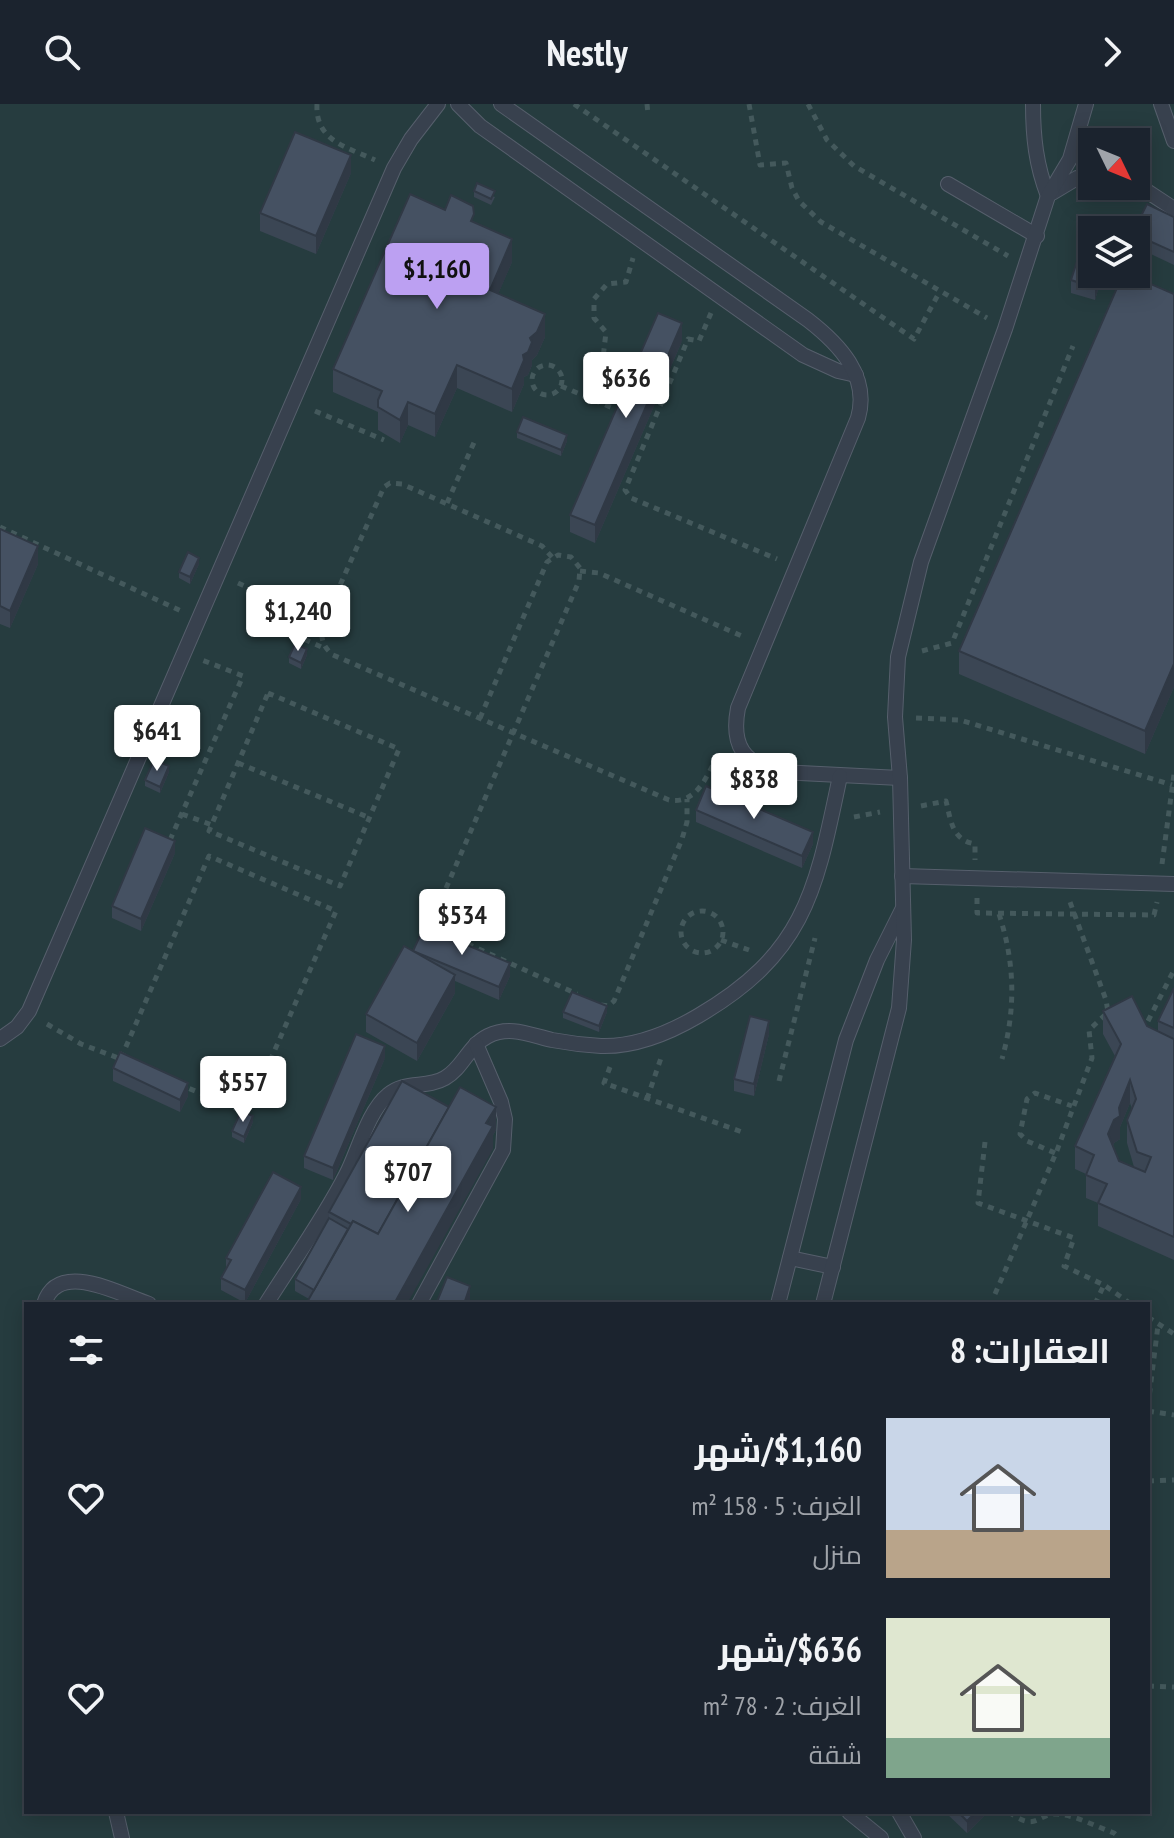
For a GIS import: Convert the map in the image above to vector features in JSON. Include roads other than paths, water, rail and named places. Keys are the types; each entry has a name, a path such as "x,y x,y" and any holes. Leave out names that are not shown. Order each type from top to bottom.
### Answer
{"lane":[{"path":"0,1039 17,1027 29,1011 394,168 411,139 438,104"},
{"path":"458,104 480,126 803,355 838,371 856,375"},
{"path":"501,104 808,320 834,343 856,375 862,396 858,418 738,708 734,726 738,743 748,758 762,768 780,772 900,778"},
{"path":"1033,104 1036,159 1048,196"},
{"path":"824,1302 899,1008 903,906 900,778 895,717 898,657 921,562 1005,329 1048,196 1070,159 1086,104"},
{"path":"1161,104 1174,141"},
{"path":"1048,196 1078,178"},
{"path":"948,184 1037,236"},
{"path":"1150,193 1174,209"},
{"path":"267,1302 345,1177 377,1106 398,1087 444,1079 487,1036 514,1031 583,1045 627,1045 670,1031 741,988 772,959 800,917 819,872 840,776"},
{"path":"902,876 1174,884"},
{"path":"779,1302 846,1040 877,960 903,906"},
{"path":"420,1302 503,1150 503,1110 476,1044"},
{"path":"790,1258 833,1267"},
{"path":"45,1302 55,1285 71,1280 142,1302"},
{"path":"116,1814 122,1838"},
{"path":"851,1814 881,1838"},
{"path":"900,1814 914,1838"}]}
